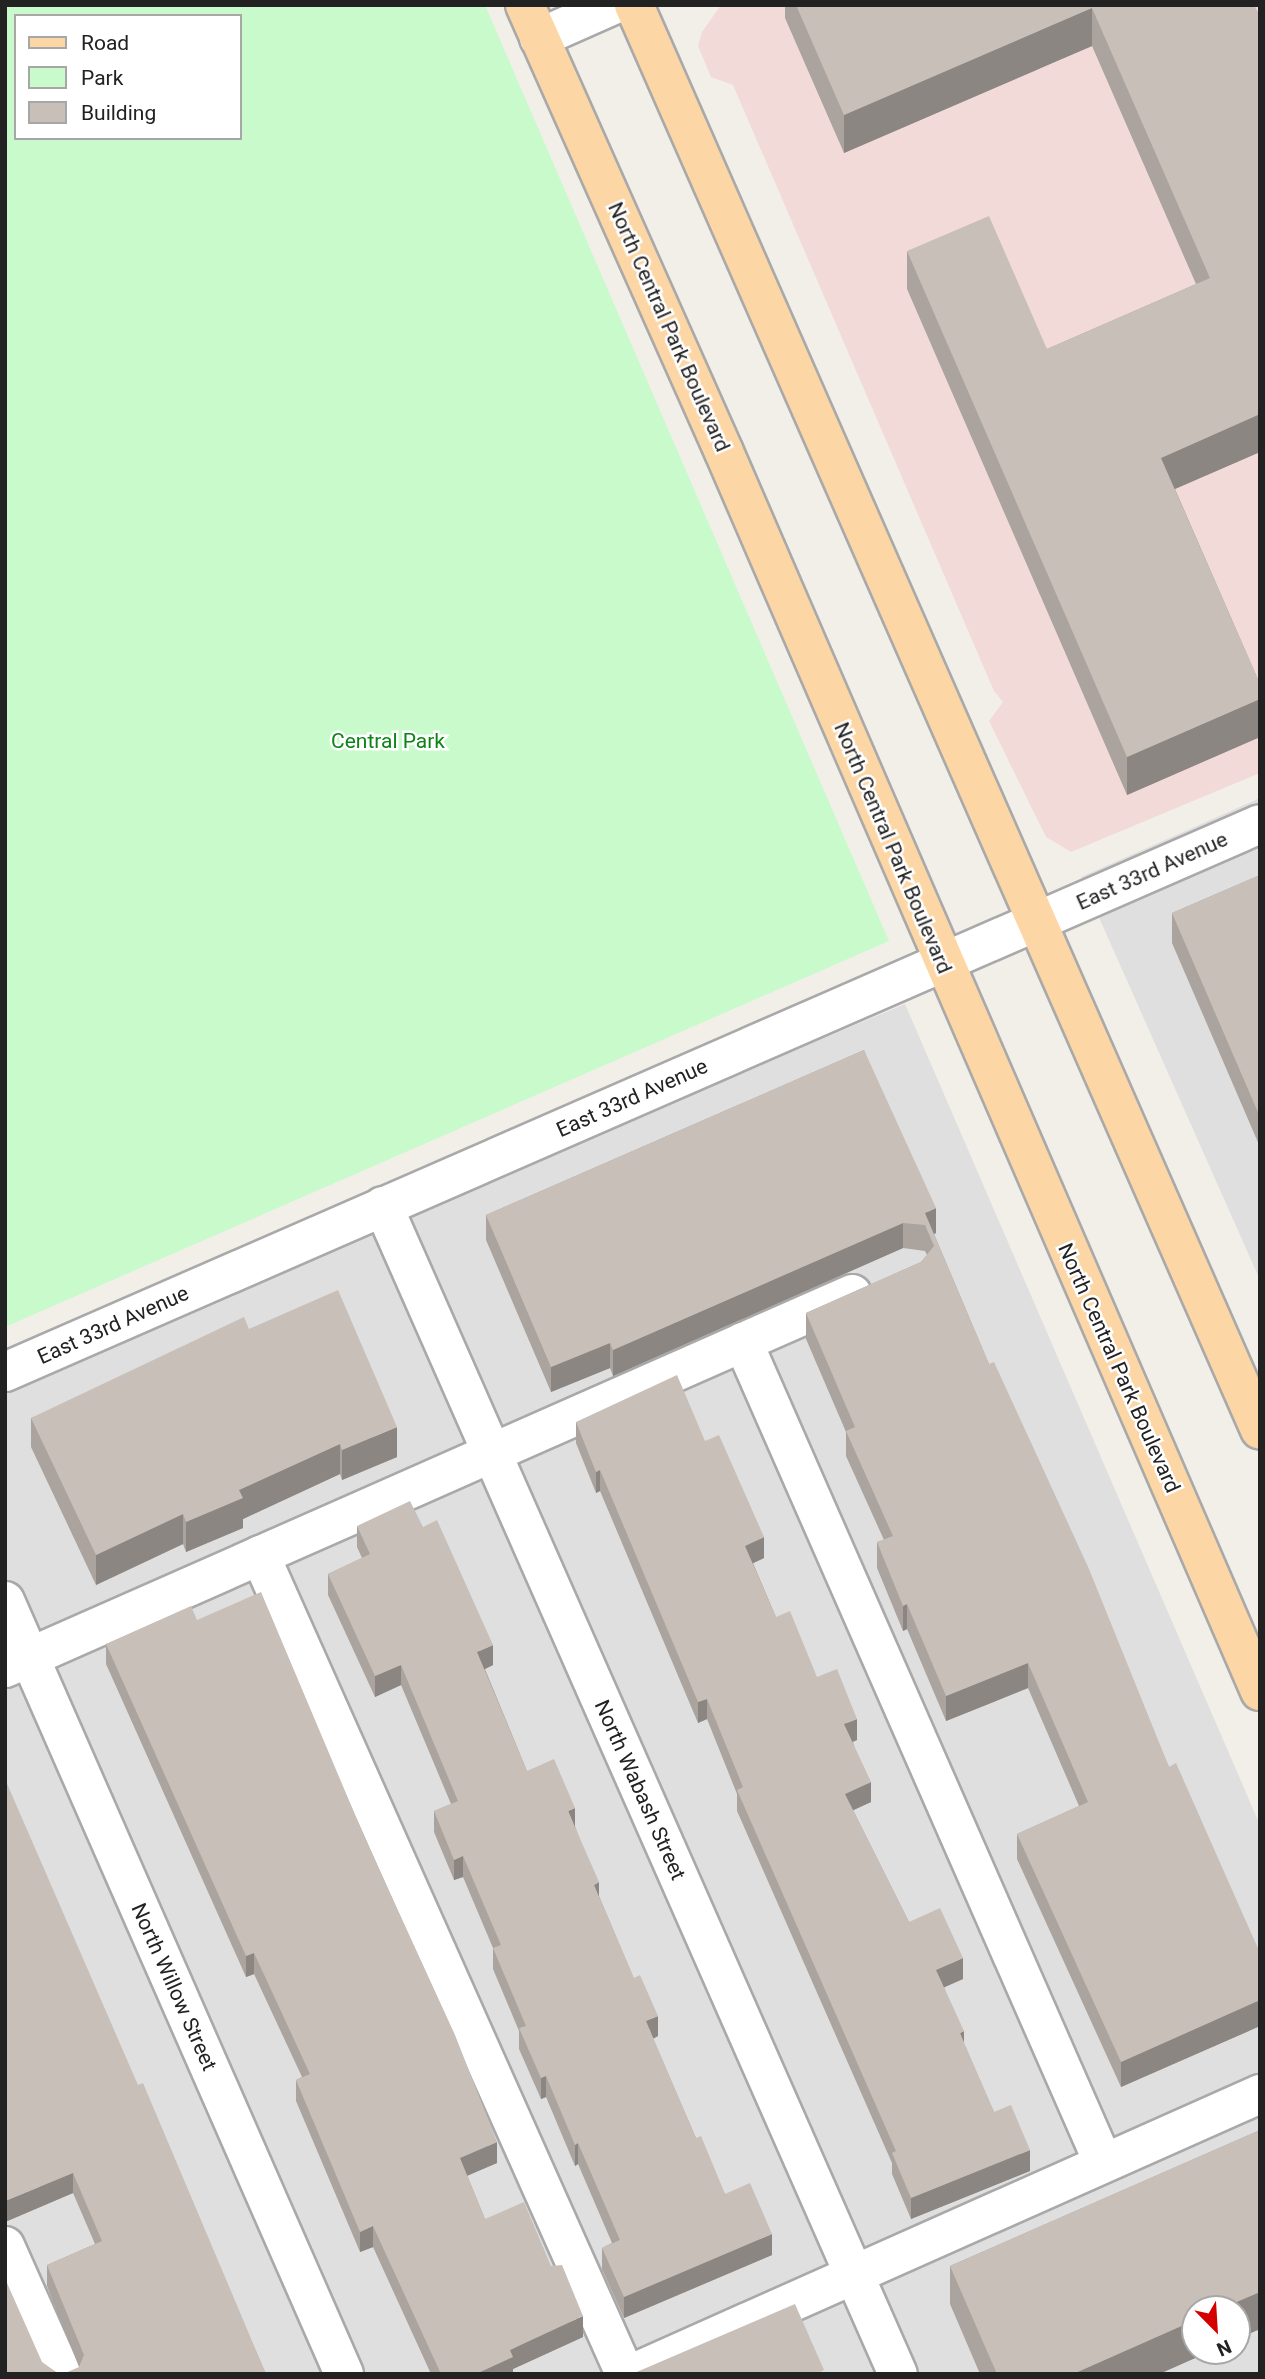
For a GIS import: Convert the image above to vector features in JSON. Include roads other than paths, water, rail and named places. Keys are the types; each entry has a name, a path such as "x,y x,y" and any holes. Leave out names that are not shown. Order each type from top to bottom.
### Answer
{"main road":[{"path":"634,5 1260,1430"},
{"name":"North Central Park Boulevard","path":"532,21 724,452 942,962 1260,1691"}],"street":[{"path":"532,21 613,5"},
{"name":"East 33rd Avenue","path":"5,1372 1260,824"},
{"name":"North Wabash Street","path":"383,1206 898,2374"},
{"path":"18,1662 888,1279"},
{"path":"743,1342 1102,2162"},
{"path":"260,1555 625,2374"},
{"name":"North Willow Street","path":"5,1601 18,1662 344,2374"},
{"path":"631,2374 1102,2162 1260,2094"},
{"path":"5,2246 62,2374"}],"park label":[{"name":"Central Park","path":"388,741"}]}
